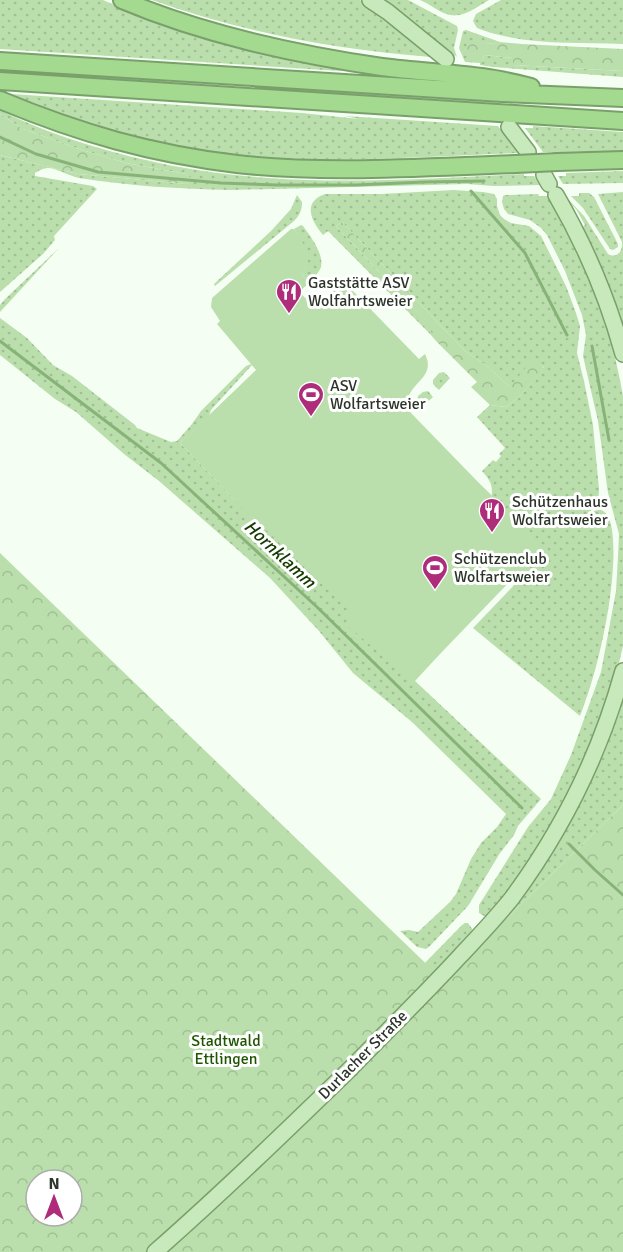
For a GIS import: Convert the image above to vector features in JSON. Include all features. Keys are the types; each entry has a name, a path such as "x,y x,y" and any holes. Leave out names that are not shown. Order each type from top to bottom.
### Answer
{"highway":[{"path":"122,0 232,38 290,51 380,66 496,79 570,95"},
{"path":"0,62 502,93 623,98"},
{"path":"0,81 623,121"},
{"path":"0,100 40,117 122,143 239,164 345,169 522,158 558,162 623,160"}],"main road":[{"path":"370,0 446,59"},
{"path":"509,127 522,158"},
{"path":"550,185 568,217 601,288 623,354"},
{"name":"Durlacher Straße","path":"155,1252 201,1212 382,1036 443,975 510,899 551,840 581,784 596,752 623,671"}],"green space":[{"path":"0,0 103,0 121,8 343,69 340,71 0,49"},
{"path":"152,0 360,0 395,24 431,57 360,50 290,38 220,21"},
{"path":"384,0 408,0 457,26 454,48 457,57 449,50 446,51"},
{"path":"420,0 489,0 471,11 460,15 450,15"},
{"path":"501,0 623,0 623,44 568,43 512,38 477,28 473,21 476,14"},
{"path":"466,30 500,42 500,44 479,43 482,62 484,55 513,58 513,65 623,71 623,77 493,67 465,62 459,48 463,31"},
{"path":"470,42 623,49 623,71 513,65 513,58 484,55 482,62 467,53 466,47"},
{"path":"0,70 165,80 165,82 164,84 0,74"},
{"path":"11,94 302,113 359,119 345,116 498,126 518,153 339,159 268,158 225,154 157,142 112,131 51,112 51,110"},
{"path":"0,110 89,145 178,167 223,174 300,180 396,180 524,174 524,176 534,176 540,185 467,184 212,190 98,181 46,168 35,173 35,176 93,186 97,189 54,236 55,240 43,254 0,292 0,155 78,174 187,184 190,178 186,174 126,163 23,129 0,114"},
{"path":"0,114 23,129 82,150 126,163 186,174 190,178 187,184 78,174 0,155"},
{"path":"533,126 623,132 623,151 543,152 525,128 533,128"},
{"path":"623,171 623,183 563,184 558,176 566,176 566,173"},
{"path":"454,190 494,194 500,215 504,219 511,223 529,226 541,236 566,286 580,326 577,353 593,425 599,489 597,500 590,508 592,512 601,510 608,516 612,528 613,562 610,598 601,646 580,716 473,628 519,580 515,575 531,560 491,499 491,484 482,471 493,460 496,462 501,456 499,454 505,448 477,417 490,405 506,407 518,398 544,367 531,362 511,388 487,366 465,351 342,222 336,226 411,306 434,327 430,334 328,231 323,235 312,218 313,202 325,194"},
{"path":"623,192 623,327 581,229 585,225 568,199 584,216 608,254 614,256 620,251 622,242 598,194"},
{"path":"579,193 589,193 594,197 618,247 610,249 583,208 571,196 579,196"},
{"path":"538,194 539,196 550,196 575,242 607,326 620,378 623,396 623,646 602,718 572,789 533,856 488,916 484,916 479,913 479,905 528,827 551,799 571,755 601,672 616,591 619,534 608,493 598,421 583,356 586,335 582,315 565,271 547,235 530,220 508,214 502,202 505,195"},
{"path":"297,195 302,205 296,219 215,286 214,284 271,231 291,209"},
{"path":"342,222 465,351 487,366 510,387 531,361 537,362 544,368 518,398 506,407 490,405 471,387 477,382 430,334 433,327 336,226"},
{"path":"301,225 316,245 321,262 320,269 309,283 302,275 306,266 305,249 294,229"},
{"name":"ASV Wolfartsweier","path":"291,229 294,229 306,248 308,257 302,275 309,283 299,292 316,308 344,281 353,281 356,283 350,288 419,359 425,354 428,363 427,371 409,395 408,403 411,413 544,546 413,682 347,625 350,611 257,523 180,443 256,370 217,324 220,321 211,307 212,298"},
{"path":"59,248 0,312 0,305 5,299"},
{"path":"0,318 27,338 53,365 72,376 137,428 171,442 177,441 201,411 246,366 251,364 211,410 209,416 180,443 236,501 447,646 415,681 541,799 518,826 468,906 429,947 426,949 417,947 400,931 418,932 450,902 481,843 506,814 412,722 353,673 319,631 270,578 76,412 55,399 0,355"},
{"path":"444,372 450,378 439,390 433,384 433,380 439,373"},
{"path":"428,391 433,397 421,408 417,401 418,396"},
{"name":"Stadtwald Ettlingen","path":"0,553 444,981 623,805 623,1252 0,1252"},
{"path":"623,692 623,805 473,951 508,912"},
{"path":"465,923 468,923 473,933 397,1013 417,971"}],"waterway":[{"path":"0,137 36,154 98,172 221,183 277,185 484,181"},
{"path":"471,191 525,253 567,335"},
{"name":"Hornklamm","path":"0,341 161,463 317,607 522,808"},
{"path":"592,346 609,440"},
{"name":"Hornklamm","path":"569,844 623,895"}],"place":[{"name":"Gaststätte ASV Wolfahrtsweier","path":"289,315"},
{"name":"ASV Wolfartsweier","path":"311,418"},
{"name":"Schützenhaus Wolfartsweier","path":"492,534"},
{"name":"Schützenclub Wolfartsweier","path":"435,591"}]}
